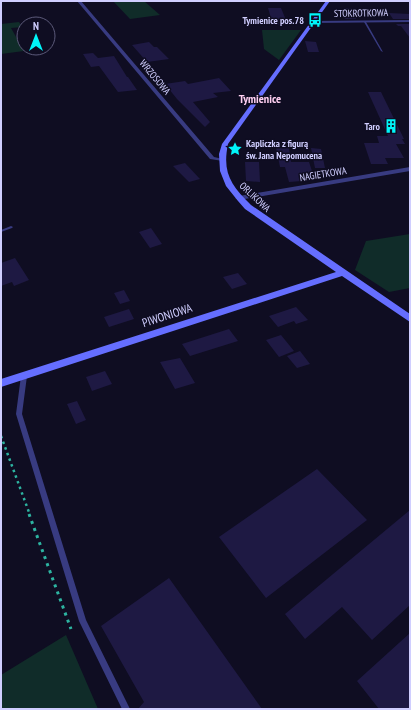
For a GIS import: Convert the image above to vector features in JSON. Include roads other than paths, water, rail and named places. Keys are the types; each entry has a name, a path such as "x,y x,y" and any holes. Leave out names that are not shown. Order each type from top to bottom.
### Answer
{"street":[{"name":"WRZOSOWA","path":"79,1 212,158 221,160"},
{"name":"ORLIKOWA","path":"328,1 230,135 225,144 221,160 222,173 230,188 239,198 266,221 410,319"},
{"name":"STOKROTKOWA","path":"313,22 410,21"},
{"name":"NAGIETKOWA","path":"239,198 410,169"},
{"name":"PIWONIOWA","path":"1,383 342,273"}],"lane":[{"path":"365,22 382,51"},
{"path":"1,231 11,227"},
{"path":"24,376 20,414 81,614 126,709"}],"place":[{"name":"Tymienice pos.78","path":"315,20"},
{"name":"Taro","path":"391,126"},
{"name":"Kapliczka z figurą św. Jana Nepomucena","path":"235,149"}],"district":[{"name":"Tymienice","path":"260,98"}]}
